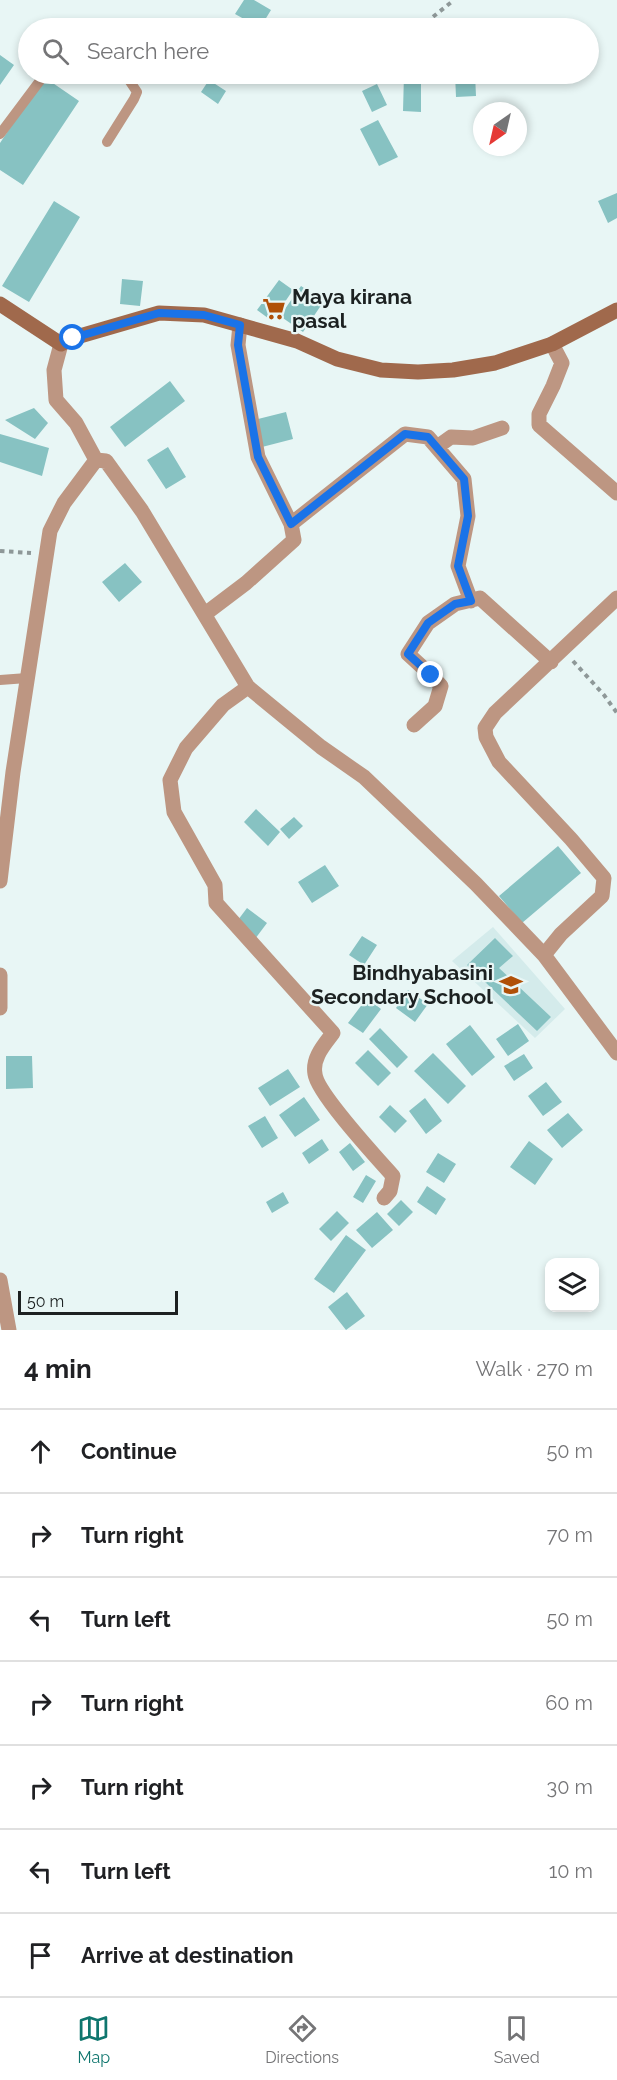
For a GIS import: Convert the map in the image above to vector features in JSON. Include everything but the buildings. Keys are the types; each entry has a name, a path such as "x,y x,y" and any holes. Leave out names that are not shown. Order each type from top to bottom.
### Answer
{"street":[{"path":"0,304 61,344"},
{"path":"96,460 76,423 56,400 54,370 61,344 73,338 159,313 204,315 297,341 337,359 381,370 418,372 453,370 495,363 552,344 617,310"},
{"path":"205,614 246,583 294,540 291,524 258,457 238,345 240,325"},
{"path":"552,344 561,363 539,414 539,425 617,493"},
{"path":"437,447 451,437 473,438 502,428"},
{"path":"291,524 405,434 428,437 464,479 468,516 458,566 471,601"},
{"path":"0,881 13,772 50,531 64,502 96,460"},
{"path":"96,460 106,460 121,478 248,687 321,747 364,777 476,884 544,955 617,1053"},
{"path":"414,725 435,706 441,686 408,654 428,623 455,604 480,598 550,662"},
{"path":"544,955 561,934 602,896 604,878 499,762 486,737 485,728 495,713 617,598"},
{"path":"248,687 223,705 186,748 170,780 174,812 215,885 216,903 333,1033 316,1057 314,1075 326,1098 393,1176 390,1191 384,1198"},
{"path":"0,975 0,1008"},
{"path":"0,1280 9,1330"}],"lane":[{"path":"0,134 38,84"},
{"path":"107,141 134,99 137,92 132,84"},
{"path":"0,680 27,678"}],"path":[{"path":"432,18 454,0"},
{"path":"0,551 46,554"},
{"path":"563,650 604,695 617,713"}],"shaded area":[{"name":"Bindhyabasini Secondary School","path":"493,927 565,1009 535,1038 452,961"}],"place":[{"name":"Maya kirana pasal","path":"274,309"},
{"name":"Bindhyabasini Secondary School","path":"511,985"}],"route":[{"path":"73,338 159,313 204,315 240,325 238,345 258,457 291,524 405,434 428,437 464,479 468,516 458,566 471,601 455,604 428,623 408,654 431,675"}]}
